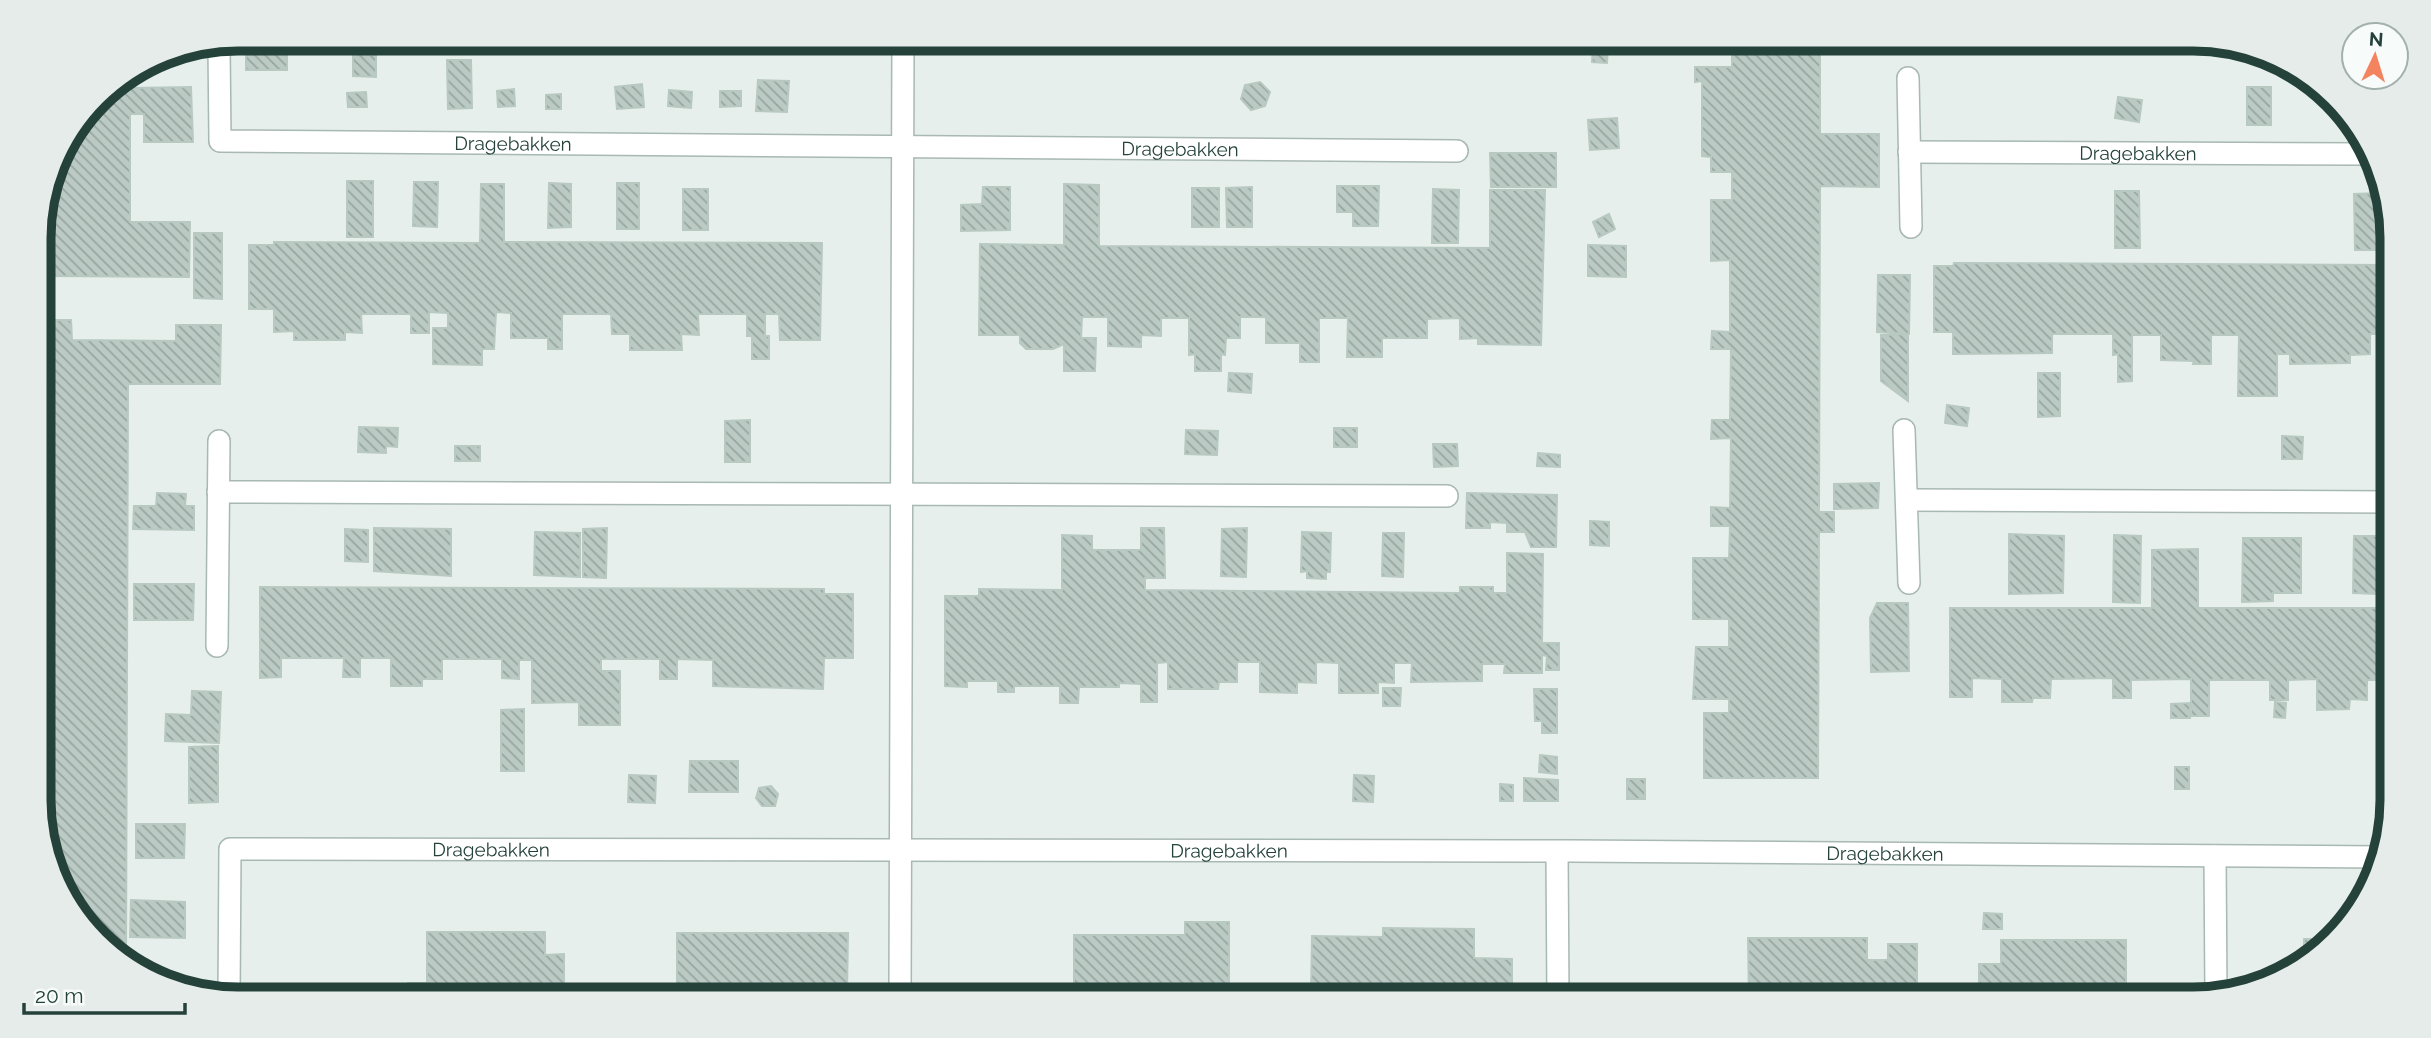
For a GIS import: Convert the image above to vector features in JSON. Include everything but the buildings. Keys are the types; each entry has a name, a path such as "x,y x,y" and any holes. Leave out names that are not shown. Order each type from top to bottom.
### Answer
{"street":[{"path":"900,987 903,51"},
{"name":"Dragebakken","path":"219,52 220,141 1457,151"},
{"path":"1908,78 1911,227"},
{"name":"Dragebakken","path":"1909,152 2360,154"},
{"path":"1904,430 1909,583"},
{"path":"217,646 219,440"},
{"path":"218,492 1447,496"},
{"path":"1906,500 2380,502"},
{"name":"Dragebakken","path":"229,987 230,849 1873,852 2371,857"},
{"path":"1557,852 1558,987"},
{"path":"2216,856 2216,986"}]}
